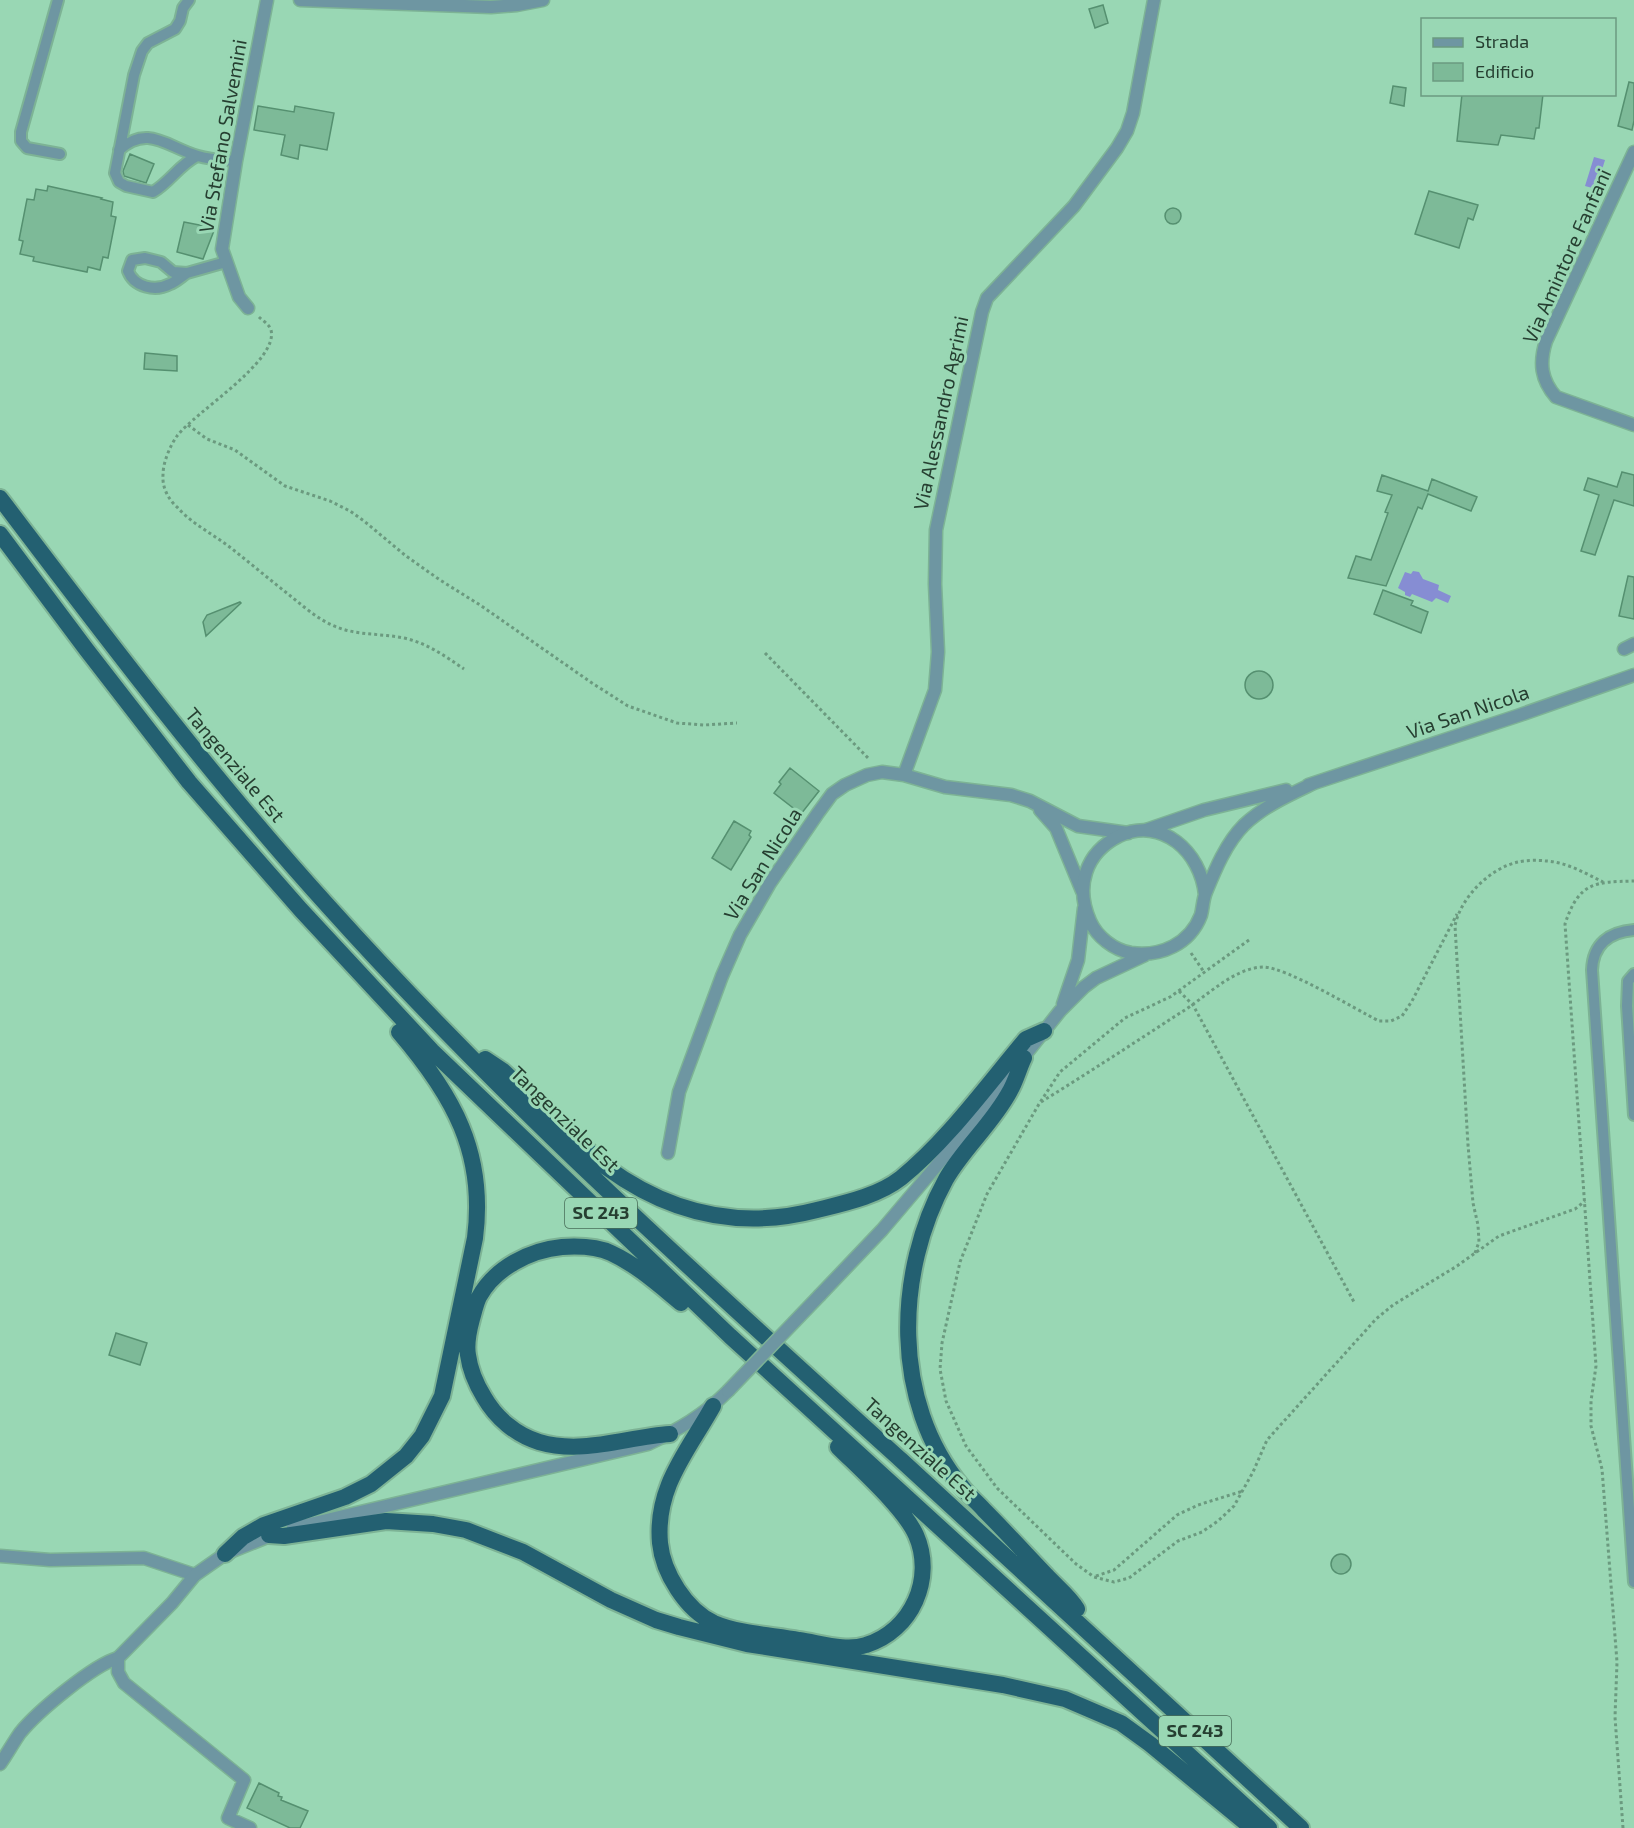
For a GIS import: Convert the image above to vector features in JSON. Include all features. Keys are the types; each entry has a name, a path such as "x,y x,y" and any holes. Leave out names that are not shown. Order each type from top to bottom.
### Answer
{"highway":[{"name":"Tangenziale Est","path":"0,498 138,679 236,801 331,909 452,1038 664,1244 1301,1828"},
{"name":"SC 243","path":"0,534 86,650 189,782 340,952 432,1051 730,1336 1269,1828"},
{"path":"225,1554 243,1537 264,1525 345,1497 371,1484 406,1456 422,1436 442,1396 470,1270 478,1218 477,1195 472,1155 464,1134 447,1096 434,1076 349,972 340,952"},
{"path":"452,1038 503,1071 606,1167 655,1197 686,1209 719,1217 760,1219 802,1214 836,1206 874,1193 900,1179 948,1131 1026,1039 1044,1031"},
{"path":"1024,1058 1010,1091 948,1177 933,1205 913,1268 908,1302 909,1347 919,1402 929,1433 942,1458 962,1487 1075,1605 1090,1634"},
{"path":"670,1434 568,1447 538,1442 511,1429 490,1408 474,1380 468,1354 470,1328 479,1298 497,1273 523,1257 550,1248 579,1246 609,1252 636,1267 713,1329 730,1336"},
{"path":"713,1406 671,1476 663,1497 660,1543 665,1567 677,1588 693,1608 713,1622 735,1629 840,1647 865,1646 886,1637 904,1620 917,1599 922,1581 923,1557 916,1534 900,1511 812,1419 796,1395"},
{"path":"269,1535 284,1536 386,1521 433,1524 466,1530 523,1552 611,1600 656,1620 679,1627 747,1644 1003,1685 1065,1699 1121,1723 1252,1828"}],"street":[{"name":"Via Stefano Salvemini","path":"248,308 239,297 222,249 267,0"},
{"path":"300,0 491,7 543,0"},
{"name":"Via Alessandro Agrimi","path":"904,775 935,690 938,652 935,584 936,530 982,312 987,298 1074,206 1127,130 1133,113 1154,0"},
{"name":"Via Amintore Fanfani","path":"1634,152 1542,354 1543,376 1548,388 1556,397 1634,426"},
{"name":"Via San Nicola","path":"1082,891 1086,870 1096,854 1106,844 1128,833 1146,830 1204,810 1314,783 1634,675"},
{"name":"Via San Nicola","path":"668,1153 679,1092 722,976 740,935 770,883 832,794 845,784 882,772 904,775 945,787 1011,795 1030,801 1078,826 1128,833"},
{"name":"Via San Nicola","path":"1204,895 1225,851 1244,825 1278,800 1314,783"},
{"name":"Via San Nicola","path":"1030,801 1048,817 1056,828 1082,891 1084,906 1094,928 1105,940 1129,952 1148,954"},
{"name":"Via San Nicola","path":"1146,830 1164,835 1183,846 1196,861 1204,884 1201,915 1183,942"},
{"path":"1060,1011 1078,960 1084,906"},
{"path":"0,1764 21,1733 62,1694 108,1661 118,1658 172,1603 195,1575 225,1554 269,1535 367,1509 617,1453 648,1444 688,1424 713,1406 728,1391 882,1230 956,1142 1060,1011 1084,987 1096,978 1148,954 1170,949 1183,942"},
{"path":"0,1556 50,1560 144,1558 195,1575"},
{"path":"118,1658 118,1672 124,1683 244,1780 228,1818 250,1828"}],"lane":[{"path":"58,0 21,132 21,141 27,148 60,154"},
{"path":"189,0 183,8 180,21 175,29 148,43 142,51 134,75 115,173 119,182 126,186 153,192 162,187 179,168 198,156"},
{"path":"118,150 128,142 146,136 198,156 237,161"},
{"path":"187,273 173,272 161,262 145,258 132,260 128,271 131,279 140,286 155,288 170,285 187,273 226,262"},
{"path":"1634,930 1611,936 1602,941 1592,959 1634,1582"},
{"path":"1634,974 1628,981 1627,1006 1634,1115"}],"path":[{"path":"248,308 268,325 271,332 270,345 260,359 232,387 177,436 170,449 162,475 165,490 175,505 190,520 229,547 324,621 344,631 405,638 434,648 464,669"},
{"path":"188,425 207,439 235,450 252,460 285,486 330,501 350,511 440,580 628,706 677,723 704,725 736,723"},
{"path":"765,653 882,772"},
{"path":"1039,1104 1226,982 1242,973 1263,967 1282,970 1379,1021 1391,1021 1402,1016 1412,1001 1457,914 1478,884 1496,872 1517,862 1547,861 1564,864 1603,882"},
{"path":"1623,1828 1615,1717 1617,1662 1605,1503 1602,1469 1591,1426 1591,1401 1596,1366 1565,924 1571,905 1588,887 1603,882 1634,881"},
{"path":"1457,914 1455,926 1468,1145 1479,1242 1474,1254"},
{"path":"1249,940 1179,991 1125,1018 1060,1072 987,1194 964,1253 942,1343 940,1376 953,1420 979,1467 997,1488 1076,1564 1094,1577 1114,1582 1129,1578 1178,1541 1202,1532 1218,1521 1234,1506 1244,1491 1267,1440 1376,1319 1393,1305 1499,1236 1575,1209 1585,1201"},
{"path":"1183,942 1205,973"},
{"path":"1179,991 1193,1005 1354,1302"},
{"path":"1094,1577 1114,1570 1177,1515 1198,1505 1244,1491"}],"water":[{"path":"1594,157 1605,160 1596,189 1585,186"},
{"path":"1413,571 1419,572 1423,579 1439,585 1438,590 1451,596 1448,603 1436,598 1432,602 1412,594 1410,597 1405,595 1405,592 1398,588 1405,572 1411,574"}],"building":[{"path":"1103,5 1108,23 1095,28 1089,9"},
{"path":"1629,82 1634,83 1632,130 1618,126"},
{"path":"1393,86 1406,88 1404,106 1390,103"},
{"path":"1462,96 1543,96 1539,128 1536,128 1534,139 1501,135 1498,145 1457,141"},
{"path":"258,106 294,112 295,106 334,113 327,150 300,145 298,159 281,155 285,135 254,130"},
{"path":"130,154 154,164 146,183 124,176 123,171"},
{"path":"48,186 113,202 111,216 116,217 108,258 103,257 100,270 88,267 87,272 33,261 34,257 20,254 23,241 19,240 27,199 34,200 36,189 47,191"},
{"path":"1429,191 1478,205 1473,220 1468,218 1459,248 1415,234"},
{"path":"1173,208 1179,210 1181,216 1179,222 1173,224 1167,222 1165,216 1167,210"},
{"path":"184,222 215,228 203,259 177,252"},
{"path":"145,353 177,356 177,371 144,369"},
{"path":"1622,472 1634,475 1634,506 1614,500 1595,555 1581,551 1599,495 1584,490 1588,478 1617,487"},
{"path":"1382,475 1428,491 1432,479 1477,497 1471,511 1428,494 1422,509 1418,507 1386,586 1348,578 1356,556 1371,560 1388,513 1385,512 1392,495 1377,491"},
{"path":"1628,576 1634,577 1634,619 1619,616"},
{"path":"1383,590 1413,601 1411,605 1428,612 1421,633 1374,614"},
{"path":"240,602 206,636 203,622 207,615"},
{"path":"1259,671 1269,675 1273,685 1269,695 1259,699 1249,695 1245,685 1249,675"},
{"path":"790,768 819,791 801,814 774,793"},
{"path":"734,821 751,831 749,835 751,837 731,870 712,858"},
{"path":"116,1333 147,1343 140,1365 109,1355"},
{"path":"1341,1554 1348,1557 1351,1564 1348,1571 1341,1574 1334,1571 1331,1564 1334,1557"},
{"path":"259,1783 279,1793 281,1800 308,1811 300,1828 290,1828 247,1808"}]}
